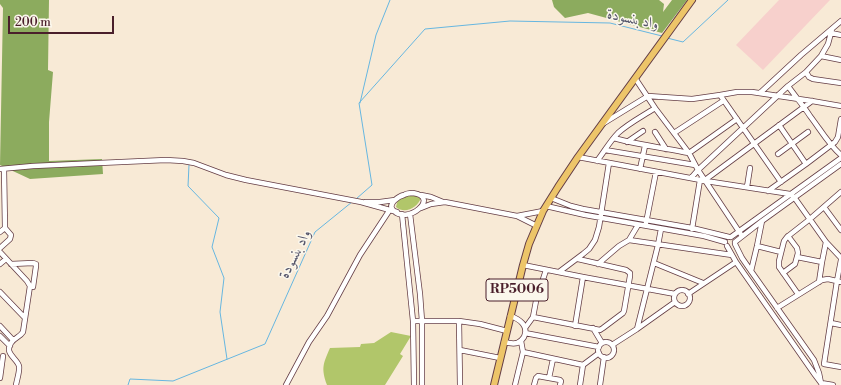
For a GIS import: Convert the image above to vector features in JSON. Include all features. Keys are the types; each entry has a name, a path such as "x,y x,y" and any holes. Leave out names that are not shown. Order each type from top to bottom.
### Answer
{"main road":[{"name":"RP5006","path":"494,385 523,265 536,226 551,198 578,157 692,0"}],"street":[{"path":"760,93 795,60 841,21"},
{"path":"831,31 841,35"},
{"path":"691,178 777,96 806,72 821,56 827,46 831,31"},
{"path":"821,56 841,60"},
{"path":"806,72 808,76 813,79 841,83"},
{"path":"635,78 655,108 689,153 704,180 742,236"},
{"path":"517,216 545,209 571,212 713,238 732,246 742,236 841,157 804,107 796,99 788,86"},
{"path":"603,123 648,96 692,99 744,92 760,93 841,106"},
{"path":"720,95 781,182"},
{"path":"674,133 723,100"},
{"path":"691,234 704,180 812,101"},
{"path":"597,161 614,138 628,125 655,108"},
{"path":"614,138 645,146 689,153 737,119"},
{"path":"768,191 836,142 841,119"},
{"path":"779,125 806,164"},
{"path":"627,142 643,132"},
{"path":"656,132 666,149"},
{"path":"778,154 808,132"},
{"path":"640,169 645,146"},
{"path":"605,150 695,165"},
{"path":"578,157 792,196 826,242 841,259 839,282 824,364 817,374"},
{"path":"0,248 11,236 5,228 2,198 2,169 33,166 166,160 183,161 194,163 226,175 246,180 361,202 397,212"},
{"path":"559,272 578,259 589,249 595,240 599,227 609,163"},
{"path":"817,374 736,262 726,244 726,238 730,237 841,164"},
{"path":"747,188 750,168"},
{"path":"645,226 656,172"},
{"path":"798,294 778,266 784,241 841,192"},
{"path":"445,202 435,203 410,214 402,214 391,208 395,200 401,196 417,194 445,202 517,216 536,226"},
{"path":"421,196 424,201 421,208"},
{"path":"551,198 571,206 692,228 734,238 742,258 750,271 814,360 821,384 833,385"},
{"path":"361,202 395,200"},
{"path":"824,207 841,230"},
{"path":"286,385 309,342 328,316 360,255 389,211"},
{"path":"402,214 413,321 414,385"},
{"path":"410,214 422,321 422,385"},
{"path":"750,271 762,221"},
{"path":"598,264 619,246 629,240 638,225"},
{"path":"0,232 5,228"},
{"path":"637,329 654,264 661,229"},
{"path":"783,273 794,265 797,257 797,248 788,236"},
{"path":"629,240 732,255"},
{"path":"819,282 826,242"},
{"path":"757,246 781,252"},
{"path":"0,252 31,287 39,288"},
{"path":"797,257 822,262"},
{"path":"0,264 6,258"},
{"path":"533,318 597,330 602,329 623,313 630,273 628,271 578,259"},
{"path":"688,294 736,262"},
{"path":"11,264 36,264 22,334 13,340 10,346 11,356 18,363 19,369 16,385"},
{"path":"654,264 703,283"},
{"path":"523,265 647,290 675,294 681,290 688,294 689,300 686,304 679,305 675,302"},
{"path":"515,385 523,352 521,341 533,318 536,301 546,270"},
{"path":"575,326 583,278"},
{"path":"777,308 819,282 827,279 839,282"},
{"path":"0,292 25,318"},
{"path":"675,294 675,302"},
{"path":"612,345 675,302"},
{"path":"510,316 518,319 523,324 525,331"},
{"path":"413,321 460,321 480,324 507,331"},
{"path":"460,321 460,385"},
{"path":"831,323 841,325"},
{"path":"0,326 13,340"},
{"path":"592,328 602,343"},
{"path":"525,331 599,350"},
{"path":"0,336 10,346"},
{"path":"504,342 514,344 521,341"},
{"path":"602,343 607,342 612,345 614,350 612,355 604,357"},
{"path":"580,385 583,365 599,350 602,343"},
{"path":"460,350 500,358"},
{"path":"599,350 601,356 604,357"},
{"path":"523,352 583,365"},
{"path":"0,378 2,356 11,356"},
{"path":"600,385 604,357"},
{"path":"549,378 553,359"},
{"path":"824,364 841,367"},
{"path":"534,385 537,376 560,380 560,385"}],"shaded area":[{"path":"779,0 830,0 763,70 736,45"}],"green space":[{"path":"0,0 49,0 48,70 53,72 49,122 49,161 102,159 103,174 30,179 0,165 3,8 0,4"},
{"path":"552,0 659,0 664,4 663,12 672,0 687,0 662,33 588,13 565,18 554,7"},
{"path":"410,194 421,198 414,207 403,210 396,207 399,198"},
{"path":"391,332 411,336 400,354 403,356 385,385 327,385 323,370 330,348 360,347 361,344 374,343"}],"waterway":[{"name":"واد بنسودة","path":"360,103 376,35 390,0"},
{"name":"واد بنسودة","path":"667,38 683,42 728,0"},
{"name":"واد بنسودة","path":"356,199 372,185 359,103 425,29 510,21 610,23 662,36"},
{"name":"واد بنسودة","path":"189,165 188,186 219,218 212,247 224,278 220,312 227,359"},
{"name":"واد بنسودة","path":"128,385 130,379 173,381 265,344 315,232 352,202"}]}
